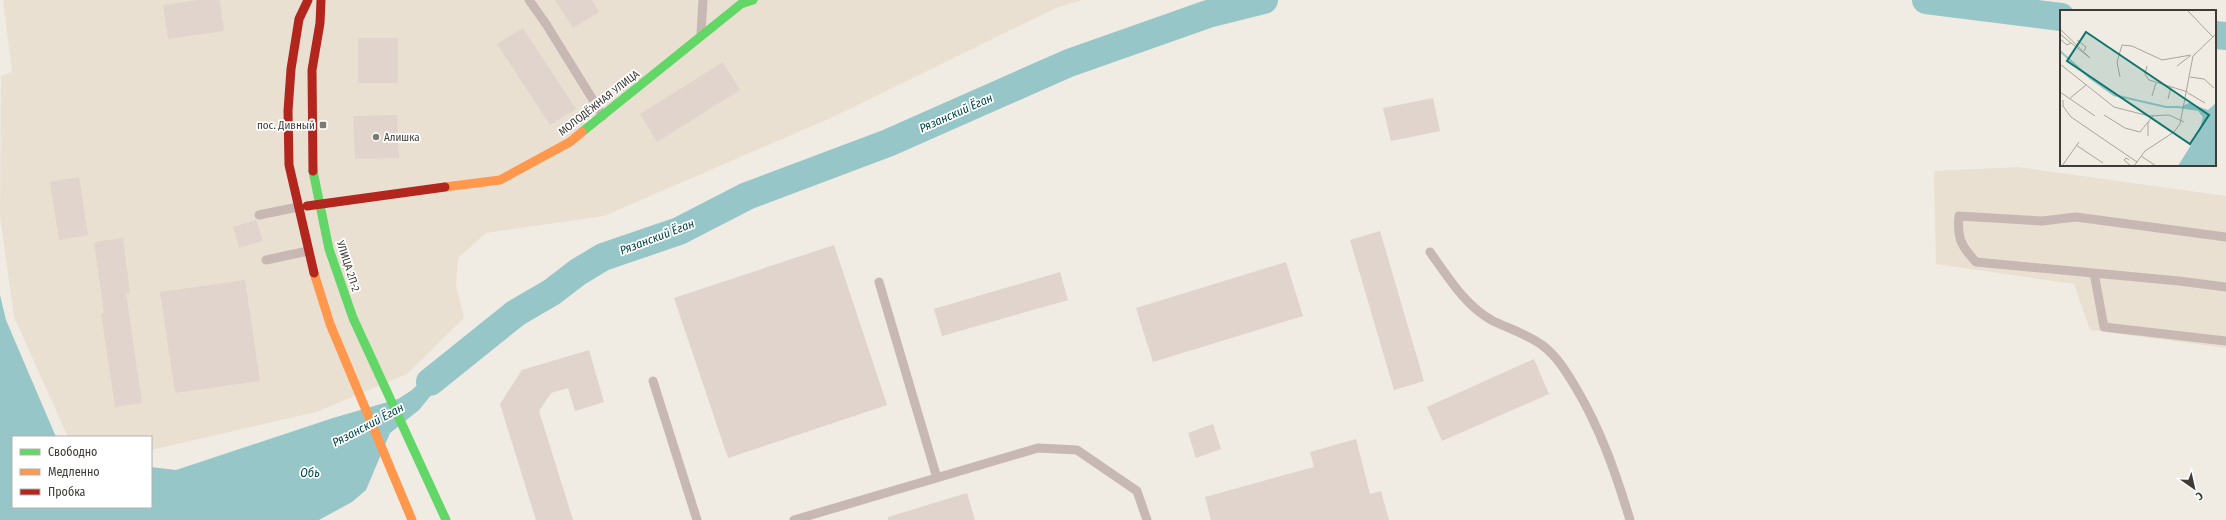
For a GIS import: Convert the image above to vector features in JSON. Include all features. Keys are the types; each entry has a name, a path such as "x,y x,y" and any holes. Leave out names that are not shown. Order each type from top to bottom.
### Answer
{"main road":[{"path":"308,0 299,19 290,69 288,111 289,165 308,251 330,324 412,520"},
{"name":"УЛИЦА 2П-2","path":"321,0 320,23 312,70 312,164 329,249 353,318 446,520"},
{"name":"МОЛОДЁЖНАЯ УЛИЦА","path":"299,207 500,180 570,142 742,4 753,0"}],"lane":[{"path":"529,0 546,24 603,116"},
{"path":"701,37 704,0"},
{"path":"258,215 299,207"},
{"path":"2226,237 2076,217 2042,221 1959,216 1957,232 1964,250 1976,262 2226,287"},
{"path":"266,260 308,251"},
{"path":"1430,252 1468,302 1492,320 1523,334 1543,346 1564,369 1589,410 1612,461 1630,520"},
{"path":"2094,273 2104,327 2226,341"},
{"path":"879,282 937,478"},
{"path":"653,381 697,520"},
{"path":"794,520 1038,448 1077,450 1137,491 1146,520"}],"shaded area":[{"path":"3,0 1082,0 1056,8 833,117 604,216 486,233 458,258 456,286 464,318 407,374 316,412 152,450 152,436 68,436 14,317 0,216 1,76 12,72"},
{"path":"2018,167 2226,196 2226,348 2090,330 2074,284 1936,264 1934,171"}],"water":[{"name":"Обь","path":"0,295 6,320 56,436 12,436 12,508 152,508 152,467 176,470 333,418 398,399 412,390 453,350 462,367 441,383 419,410 390,433 366,490 352,502 319,520 0,520"}],"building":[{"path":"199,0 220,0 224,31 168,39 163,5"},
{"path":"555,0 592,0 599,12 573,28"},
{"path":"523,28 576,109 550,125 497,44"},
{"path":"358,38 398,38 398,83 358,83"},
{"path":"723,62 740,90 657,142 640,114"},
{"path":"1433,98 1440,131 1391,141 1383,108"},
{"name":"Алишка","path":"397,115 399,158 355,159 353,116"},
{"path":"79,177 88,235 59,240 50,182"},
{"path":"256,220 263,241 239,248 233,227"},
{"path":"1380,231 1424,381 1394,390 1350,240"},
{"path":"123,238 130,293 126,293 142,403 115,407 101,313 104,313 94,242"},
{"path":"834,245 887,405 728,458 674,298"},
{"path":"1286,262 1303,316 1153,362 1136,308"},
{"path":"1060,272 1068,300 942,336 934,309"},
{"path":"245,280 260,381 175,393 160,292"},
{"path":"589,350 604,402 575,411 568,388 551,393 539,411 573,520 536,520 500,404 522,370"},
{"path":"1534,359 1549,394 1442,441 1427,407"},
{"path":"1213,424 1221,449 1196,458 1188,433"},
{"path":"1356,439 1370,494 1381,491 1389,520 1211,520 1205,497 1314,467 1310,452"},
{"path":"967,493 975,520 888,520 888,517"}],"waterway":[{"name":"Рязанский Ёган","path":"430,382 516,313 552,292 578,272 603,257 679,231 747,196 888,143 1069,63 1208,14 1264,0"},
{"name":"Рязанский Ёган","path":"1926,0 2060,17"},
{"name":"Рязанский Ёган","path":"2216,35 2226,36"}],"traffic: fast":[{"path":"582,132 741,4 753,0"},
{"path":"313,171 329,249 353,318 446,520"}],"traffic: slow":[{"path":"445,187 500,180 570,142 582,132"},
{"path":"314,273 330,324 412,520"}],"traffic: jam":[{"path":"308,0 299,19 291,69 288,111 289,165 314,273"},
{"path":"313,171 312,70 320,23 321,0"},
{"path":"307,206 445,187"}],"place":[{"name":"пос. Дивный","path":"323,125"},
{"name":"Алишка","path":"376,137"}]}
